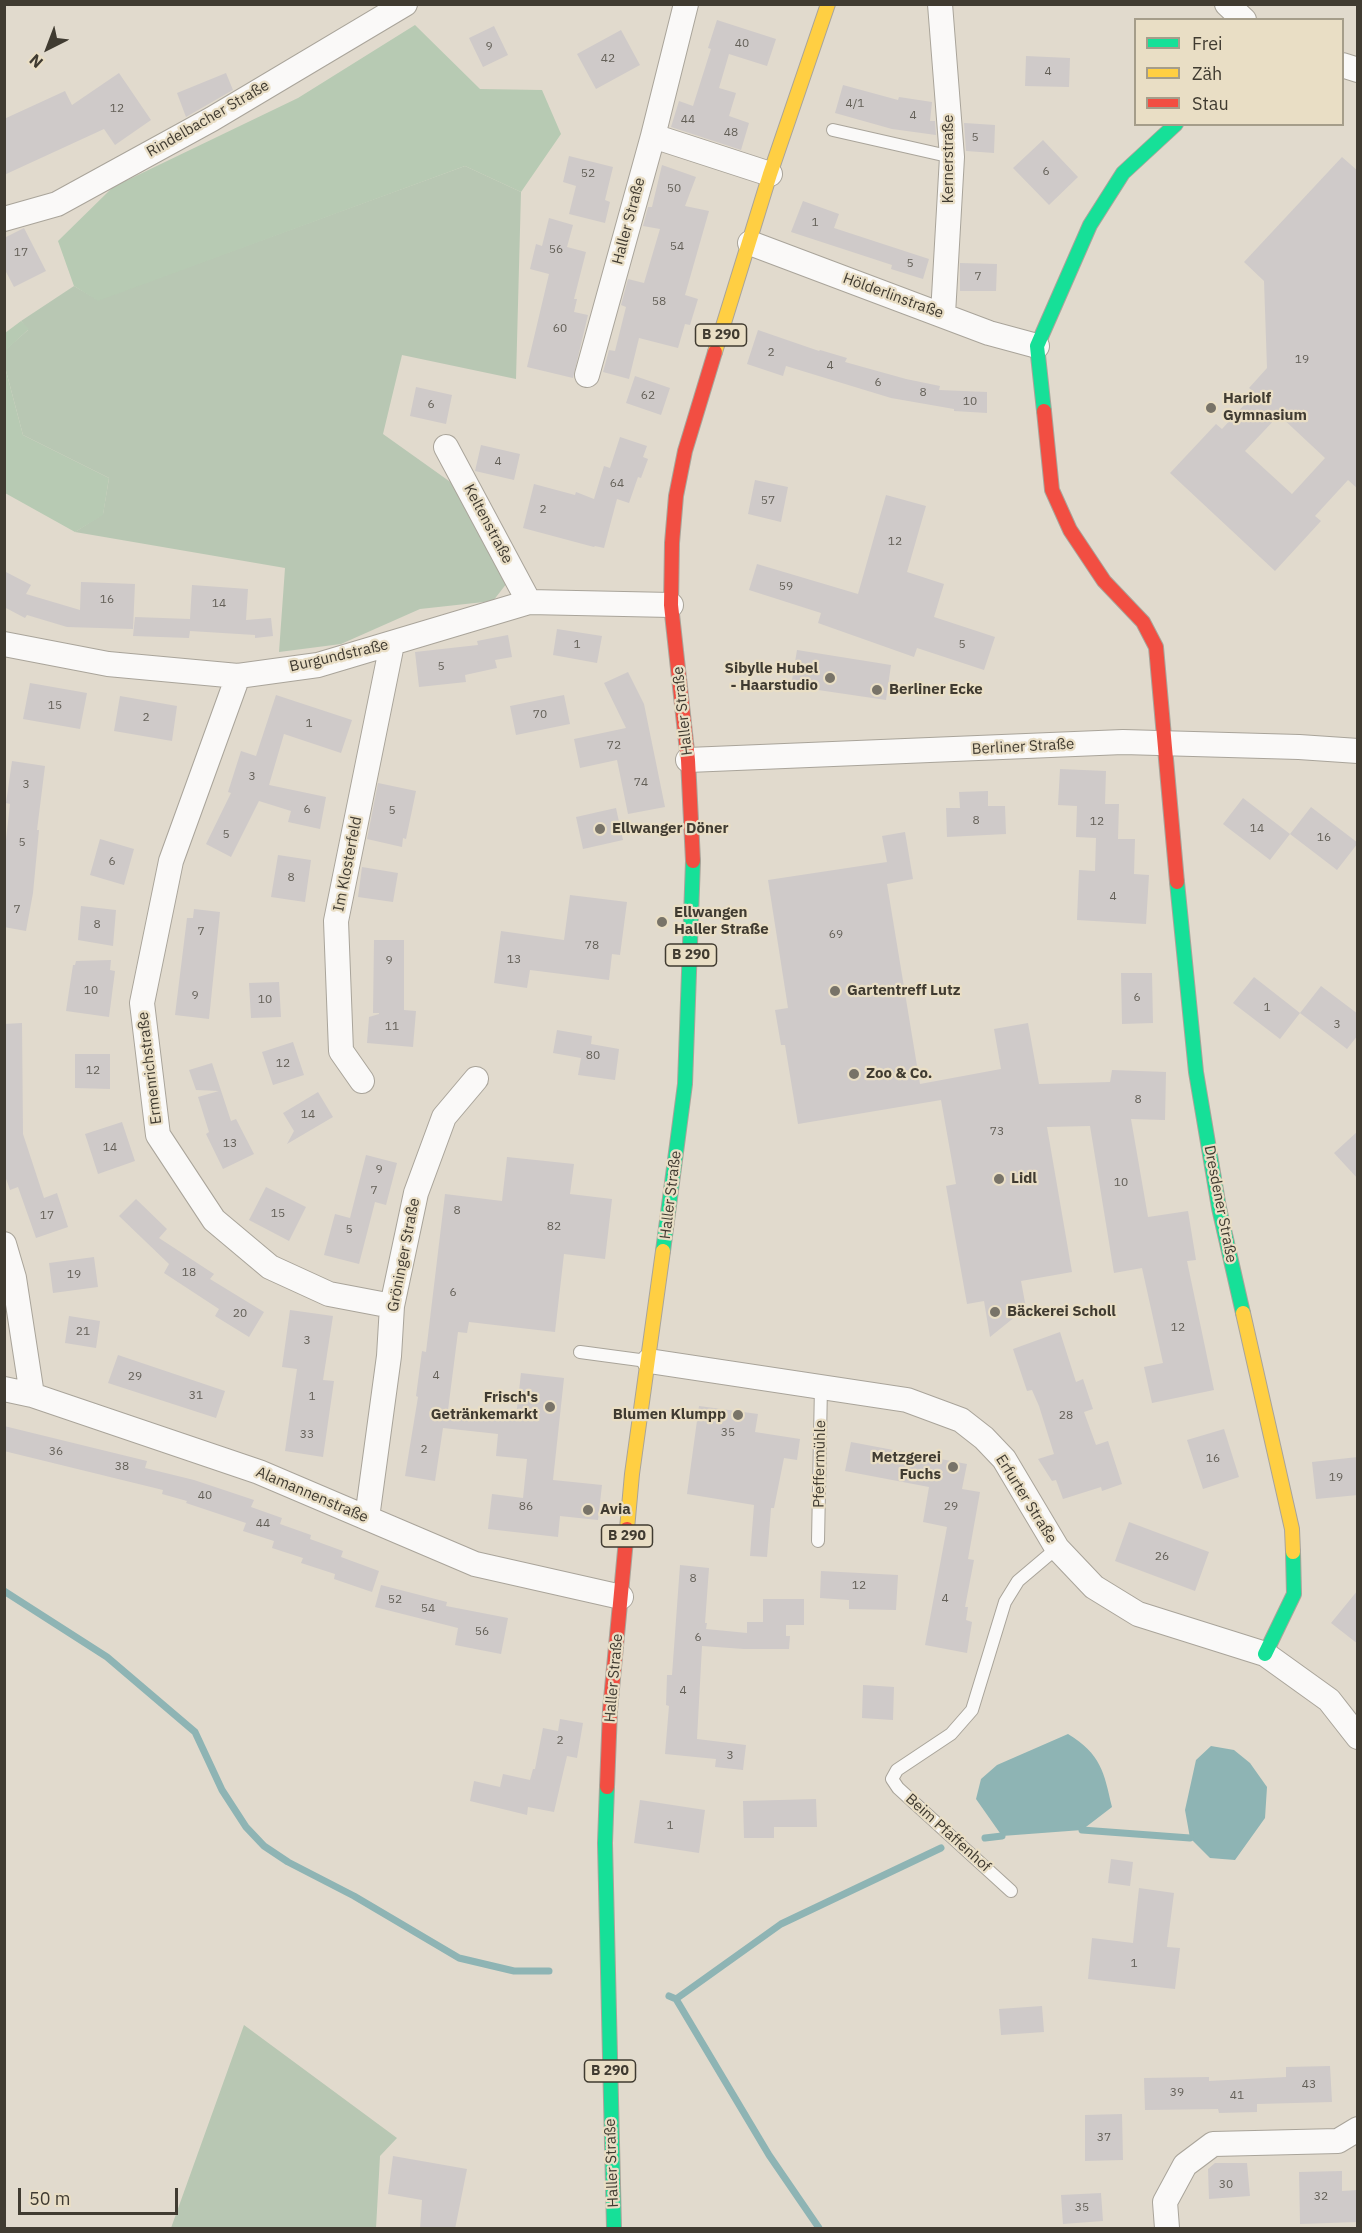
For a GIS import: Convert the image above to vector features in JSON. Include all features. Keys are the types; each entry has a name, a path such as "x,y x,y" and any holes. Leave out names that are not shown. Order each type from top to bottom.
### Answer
{"main road":[{"name":"Haller Straße","path":"614,2229 605,1844 610,1710 632,1474 685,1084 694,881 688,760 671,605 672,543 676,496 685,451 770,174 828,4"},
{"path":"1037,346 1090,225 1123,173 1174,126"},
{"name":"Dresdener Straße","path":"1037,346 1052,490 1070,530 1104,581 1143,622 1156,647 1196,1072 1219,1208 1292,1528 1294,1594 1265,1654"}],"street":[{"name":"Rindelbacher Straße","path":"4,219 57,204 212,119 405,4"},
{"name":"Haller Straße","path":"587,375 653,136 686,4"},
{"name":"Kernerstraße","path":"940,4 952,157 943,314"},
{"path":"1227,4 1242,18"},
{"path":"653,136 770,174"},
{"name":"Hölderlinstraße","path":"750,243 989,333 1037,346"},
{"name":"Keltenstraße","path":"446,447 529,602"},
{"name":"Burgundstraße","path":"6,650 108,664 238,676 318,664 529,602 671,605"},
{"name":"Im Klosterfeld","path":"362,1081 341,1051 336,921 392,644"},
{"name":"Ermenrichstraße","path":"238,676 171,861 142,1003 158,1135 214,1220 270,1267 330,1294 392,1306"},
{"name":"Berliner Straße","path":"688,760 1123,742 1358,751"},
{"name":"Gröninger Straße","path":"367,1518 389,1356 392,1306 420,1182 444,1117 476,1079"},
{"path":"4,1244 14,1278 32,1395"},
{"name":"Erfurter Straße","path":"649,1361 907,1400 961,1420 984,1438 1004,1459 1057,1548 1094,1587 1138,1614 1265,1654 1329,1700 1358,1737"},
{"name":"Alamannenstraße","path":"4,1389 32,1395 259,1472 475,1564 621,1597"},
{"path":"1167,2229 1165,2202 1185,2165 1213,2144 1338,2140 1358,2129"}],"lane":[{"path":"833,130 952,157"},
{"path":"580,1352 649,1361"},
{"name":"Pfeffermühle","path":"818,1541 821,1386"},
{"name":"Beim Pfaffenhof","path":"1011,1890 898,1788 892,1779 897,1770 951,1734 972,1710 1005,1602 1018,1581 1057,1548"}],"green space":[{"path":"415,25 480,89 542,90 561,134 521,192 465,166 98,301 74,286 58,241 113,187 298,98"},
{"path":"465,166 521,192 516,379 402,355 383,434 456,486 507,583 493,601 420,609 341,644 279,652 285,568 75,532 103,514 109,478 23,435 5,367 4,351 28,330 21,321 74,286 98,300"},
{"path":"21,321 29,329 5,351 5,333"},
{"path":"5,367 23,435 109,478 103,515 75,532 5,493"},
{"path":"244,2025 397,2138 380,2156 376,2228 171,2228"}],"water":[{"path":"1068,1734 1088,1749 1099,1765 1112,1807 1082,1830 1002,1836 976,1799 981,1779 997,1765"},
{"path":"1211,1746 1234,1750 1250,1763 1267,1787 1265,1818 1235,1860 1210,1858 1190,1838 1185,1810 1196,1760"}],"building":[{"path":"717,20 776,39 767,66 729,54 719,88 736,93 729,116 749,123 741,150 671,127 679,101 693,106 711,49 708,48"},
{"path":"494,26 508,55 483,67 469,38"},
{"path":"621,30 640,65 596,89 577,54"},
{"path":"1026,56 1070,58 1069,87 1025,86"},
{"path":"119,73 151,120 115,145 104,129 4,175 4,119 65,91 72,105"},
{"path":"226,73 233,90 186,117 177,93"},
{"path":"843,85 898,100 899,97 932,102 930,121 935,121 936,135 892,129 835,113"},
{"path":"964,123 995,125 994,153 966,151"},
{"path":"1043,140 1078,177 1049,205 1013,168"},
{"path":"569,156 613,167 605,200 610,202 605,223 569,214 576,186 563,182"},
{"path":"1342,157 1358,171 1358,489 1348,480 1315,516 1321,521 1275,571 1170,473 1216,424 1222,429 1255,393 1249,388 1267,368 1264,281 1244,262","holes":["1279,415 1325,458 1292,494 1245,451"]},
{"path":"662,165 696,177 685,206 709,211 685,295 698,299 690,325 685,324 678,348 639,338 629,379 603,372 609,350 615,351 626,307 621,305 628,279 644,283 660,229 643,226 648,207 652,207"},
{"path":"803,201 839,214 834,228 929,259 923,279 891,269 892,265 791,232"},
{"path":"549,218 573,225 567,247 586,252 574,299 577,299 574,312 588,315 573,378 527,367 549,274 530,269 536,244 542,246"},
{"path":"24,228 46,271 14,287 4,268 4,238"},
{"path":"960,263 997,264 996,291 960,291"},
{"path":"758,330 847,358 845,362 940,386 939,390 987,392 987,413 954,411 954,409 891,398 786,366 783,376 747,364"},
{"path":"635,376 670,388 661,415 626,403"},
{"path":"416,387 452,395 446,424 410,416"},
{"path":"620,437 647,446 643,457 648,459 641,478 638,477 629,503 617,499 604,548 523,528 534,484 575,495 576,492 594,499 604,466 610,468"},
{"path":"481,445 520,454 514,480 475,471"},
{"path":"755,480 788,487 781,522 748,514"},
{"path":"886,495 926,506 907,572 944,584 934,617 995,637 984,670 917,648 914,657 818,623 821,613 749,590 757,564 858,594"},
{"path":"4,571 31,585 26,594 80,610 81,582 135,584 133,629 67,627 27,615 25,618 4,607"},
{"path":"192,585 248,589 246,620 271,618 273,636 255,638 255,635 190,631 189,638 133,636 135,617 190,619"},
{"path":"557,629 602,636 597,663 553,655"},
{"path":"508,635 512,657 495,660 497,668 465,675 466,682 419,687 415,652 478,645 477,641"},
{"path":"797,650 891,665 886,700 791,686"},
{"path":"628,672 644,704 665,807 628,814 617,760 580,768 574,739 626,728 604,683"},
{"path":"30,683 87,693 80,729 23,719"},
{"path":"276,695 352,720 341,753 284,734 269,785 326,797 320,829 288,822 291,811 259,801 231,857 206,844 231,793 228,792 241,751 256,756"},
{"path":"564,695 570,724 516,735 510,706"},
{"path":"120,696 177,706 172,741 114,731"},
{"path":"12,761 45,766 37,830 39,830 33,893 26,931 4,927 4,857 10,804 6,803"},
{"path":"1060,769 1106,771 1105,804 1119,804 1118,839 1135,839 1134,874 1149,875 1146,924 1077,920 1079,870 1095,871 1096,838 1076,837 1077,806 1058,805"},
{"path":"378,783 416,791 406,839 403,838 402,847 367,839"},
{"path":"988,791 988,806 1005,806 1006,834 947,837 946,808 960,808 959,792"},
{"path":"1243,798 1290,834 1270,860 1223,824"},
{"path":"1311,807 1358,843 1337,870 1290,834"},
{"name":"Ellwanger Döner","path":"616,808 623,840 583,849 576,817"},
{"path":"905,832 913,879 887,884 920,1084 1001,1069 994,1029 1028,1023 1039,1084 1110,1082 1112,1070 1166,1072 1165,1120 1131,1119 1148,1217 1188,1211 1196,1260 1187,1261 1214,1390 1152,1403 1144,1367 1163,1363 1142,1268 1114,1273 1090,1126 1047,1127 1072,1272 1021,1281 1026,1308 990,1337 984,1301 967,1304 946,1186 956,1184 941,1100 798,1124 785,1045 781,1045 775,1010 788,1008 768,880 887,862 882,836"},
{"path":"100,839 134,849 124,885 90,875"},
{"path":"278,855 311,860 305,902 271,897"},
{"path":"362,867 398,873 393,902 358,897"},
{"path":"570,895 627,902 620,955 612,954 609,980 530,970 527,988 494,983 501,931 564,940"},
{"path":"81,906 116,910 113,946 78,940"},
{"path":"194,909 220,912 209,1019 175,1015 187,918 193,918"},
{"path":"374,940 404,940 404,1010 416,1011 413,1047 367,1043 369,1017 379,1014 373,1013"},
{"path":"111,960 110,970 115,971 109,1017 66,1011 73,965 76,961"},
{"path":"1121,973 1152,973 1153,1023 1122,1024"},
{"path":"1254,977 1300,1013 1280,1039 1233,1003"},
{"path":"279,982 281,1017 251,1018 249,983"},
{"path":"1321,986 1358,1014 1358,1035 1347,1049 1300,1013"},
{"path":"22,1023 23,1134 44,1198 57,1193 68,1227 36,1238 18,1187 10,1190 4,1173 4,1024"},
{"path":"557,1030 592,1036 591,1044 619,1049 615,1080 578,1075 581,1058 553,1053"},
{"path":"293,1042 304,1075 273,1085 262,1052"},
{"path":"75,1054 110,1054 110,1089 75,1088"},
{"path":"212,1063 231,1121 236,1119 254,1154 223,1169 206,1134 209,1132 198,1097 219,1091 196,1090 189,1070"},
{"path":"318,1092 333,1117 287,1144 294,1131 283,1113"},
{"path":"122,1122 135,1161 98,1174 85,1134"},
{"path":"1358,1131 1358,1179 1334,1153"},
{"path":"366,1155 397,1163 386,1205 375,1202 359,1264 324,1255 335,1214 350,1218"},
{"path":"507,1157 574,1164 570,1194 612,1199 605,1259 564,1254 555,1332 469,1322 467,1333 458,1332 448,1410 516,1418 521,1373 564,1378 553,1480 602,1485 598,1520 560,1516 558,1537 488,1529 492,1494 523,1498 527,1459 496,1456 498,1434 443,1428 435,1481 405,1476 418,1397 416,1396 422,1351 426,1352 445,1194 502,1201"},
{"path":"266,1187 306,1207 289,1241 249,1220"},
{"path":"136,1199 167,1229 159,1238 214,1274 210,1279 264,1312 249,1337 215,1316 219,1309 164,1273 169,1264 119,1216"},
{"path":"94,1257 98,1287 53,1293 49,1263"},
{"path":"290,1310 333,1316 323,1380 334,1381 323,1457 285,1451 297,1369 282,1367"},
{"path":"69,1316 100,1321 96,1348 65,1343"},
{"path":"1060,1332 1076,1382 1083,1379 1093,1409 1084,1412 1096,1445 1108,1441 1122,1484 1102,1491 1101,1487 1063,1499 1056,1480 1052,1481 1038,1459 1054,1454 1039,1406 1032,1390 1027,1391 1013,1349"},
{"path":"118,1355 225,1391 216,1418 108,1383"},
{"path":"699,1406 758,1414 755,1432 800,1439 797,1460 784,1458 774,1508 771,1508 767,1557 750,1556 754,1505 687,1494"},
{"path":"4,1426 147,1461 145,1468 194,1480 254,1500 251,1507 282,1518 280,1524 311,1535 310,1539 343,1551 341,1557 379,1571 372,1592 334,1579 335,1574 301,1563 303,1558 272,1548 274,1541 243,1531 246,1523 162,1494 163,1490 4,1451"},
{"path":"1224,1429 1239,1477 1203,1489 1187,1440"},
{"path":"851,1442 967,1464 962,1489 980,1492 968,1559 974,1560 965,1607 968,1607 966,1620 972,1622 967,1653 925,1645 947,1527 923,1522 929,1487 845,1471"},
{"path":"1358,1457 1358,1495 1316,1499 1312,1462"},
{"path":"1129,1522 1209,1552 1195,1591 1115,1561"},
{"path":"680,1565 709,1568 706,1629 747,1633 747,1622 763,1622 763,1599 804,1599 804,1625 786,1625 786,1636 790,1636 789,1649 702,1646 697,1739 746,1745 743,1770 715,1767 716,1759 665,1754 669,1706 666,1705 667,1675 672,1675"},
{"path":"821,1571 898,1575 896,1610 849,1609 849,1600 820,1598"},
{"path":"381,1585 447,1602 446,1606 508,1618 501,1654 455,1645 458,1628 375,1607"},
{"path":"1358,1590 1358,1644 1331,1623"},
{"path":"863,1685 894,1687 893,1720 862,1718"},
{"path":"560,1719 583,1723 577,1758 567,1756 554,1812 528,1807 527,1815 470,1801 474,1781 500,1787 503,1774 530,1780 533,1769 535,1769 543,1728 558,1731"},
{"path":"816,1799 817,1827 774,1827 774,1838 744,1838 743,1801"},
{"path":"640,1800 705,1810 699,1853 634,1843"},
{"path":"1111,1859 1133,1862 1130,1886 1108,1883"},
{"path":"1139,1888 1174,1893 1167,1947 1180,1948 1175,1989 1088,1979 1092,1938 1133,1943"},
{"path":"1042,2006 1044,2032 1001,2035 999,2009"},
{"path":"1330,2066 1332,2102 1257,2104 1257,2112 1219,2113 1218,2109 1145,2110 1144,2078 1209,2077 1209,2081 1286,2077 1286,2067"},
{"path":"1122,2114 1123,2160 1085,2161 1085,2115"},
{"path":"393,2156 467,2169 455,2229 420,2229 422,2200 388,2194"},
{"path":"1215,2163 1247,2163 1250,2196 1209,2199 1208,2169"},
{"path":"1342,2171 1342,2191 1358,2190 1358,2222 1300,2224 1299,2172"},
{"path":"1101,2193 1103,2221 1063,2224 1061,2195"}],"waterway":[{"path":"4,1591 107,1657 195,1732 222,1790 246,1827 264,1846 288,1862 354,1896 459,1958 514,1971 549,1971"},
{"path":"1082,1830 1190,1838"},
{"path":"985,1838 1002,1836"},
{"path":"676,1999 781,1924 941,1848"},
{"path":"669,1996 676,1999 769,2155 819,2228"}],"traffic: fast":[{"path":"1044,411 1037,346 1090,225 1123,173 1174,126"},
{"path":"663,1251 685,1084 693,861"},
{"path":"1177,882 1196,1072 1219,1208 1243,1313"},
{"path":"1265,1654 1294,1594 1293,1552"},
{"path":"607,1787 605,1843 614,2228"}],"traffic: slow":[{"path":"715,352 770,174 828,4"},
{"path":"627,1529 632,1474 663,1251"},
{"path":"1243,1313 1292,1529 1293,1552"}],"traffic: jam":[{"path":"693,861 688,760 671,605 672,543 676,496 685,451 715,352"},
{"path":"1044,411 1052,490 1070,530 1104,581 1143,622 1156,647 1177,882"},
{"path":"607,1787 610,1710 627,1529"}],"place":[{"name":"Hariolf Gymnasium","path":"1211,408"},
{"name":"Sibylle Hubel - Haarstudio","path":"830,678"},
{"name":"Berliner Ecke","path":"877,690"},
{"name":"Ellwanger Döner","path":"600,829"},
{"name":"Ellwangen Haller Straße","path":"662,922"},
{"name":"Gartentreff Lutz","path":"835,991"},
{"name":"Zoo & Co.","path":"854,1074"},
{"name":"Lidl","path":"999,1179"},
{"name":"Bäckerei Scholl","path":"995,1312"},
{"name":"Frisch's Getränkemarkt","path":"550,1407"},
{"name":"Blumen Klumpp","path":"738,1415"},
{"name":"Metzgerei Fuchs","path":"953,1467"},
{"name":"Avia","path":"588,1510"}]}
